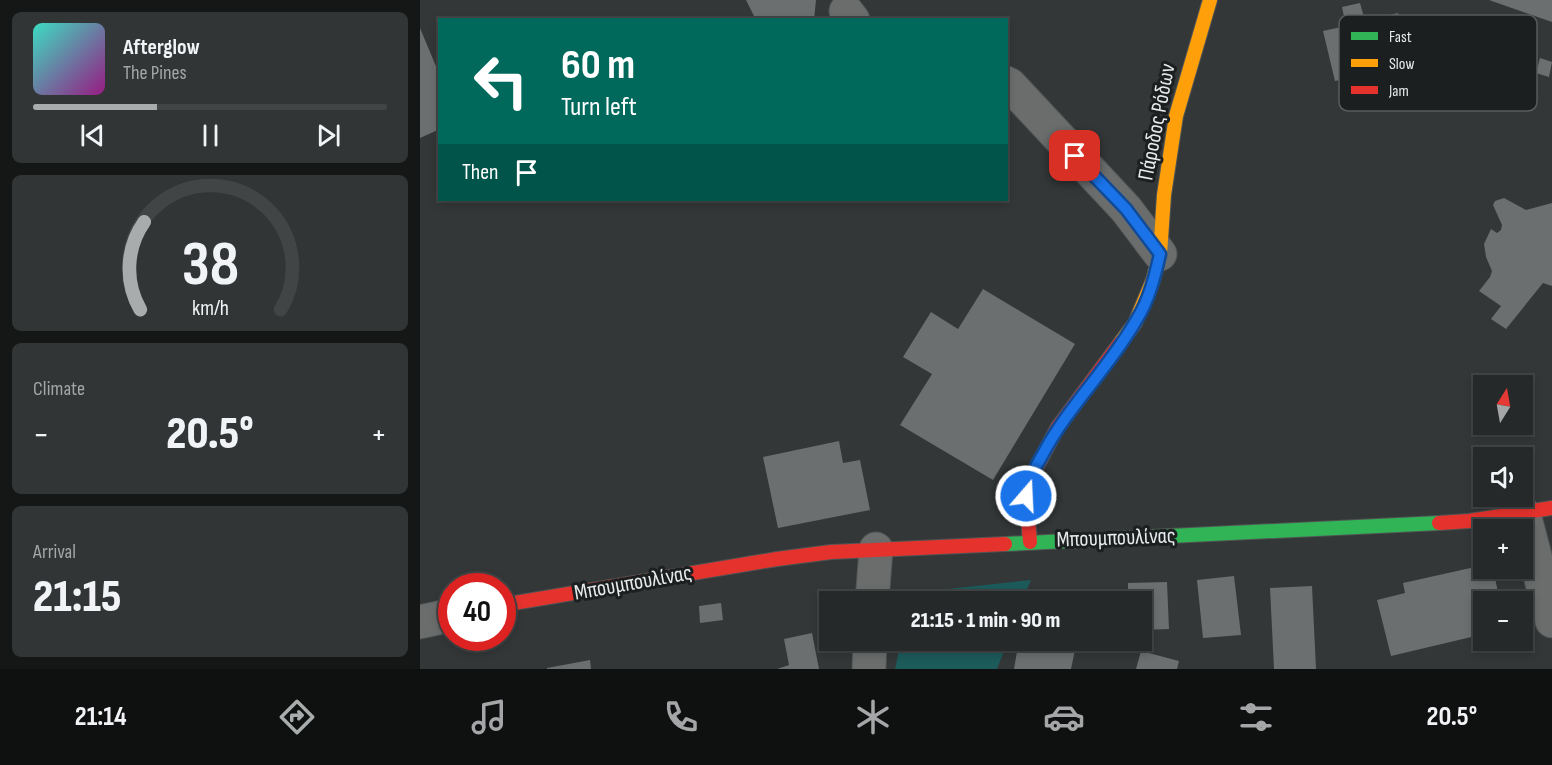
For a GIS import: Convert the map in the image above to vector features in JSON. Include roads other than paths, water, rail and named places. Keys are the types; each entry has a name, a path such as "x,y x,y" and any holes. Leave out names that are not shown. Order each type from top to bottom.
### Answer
{"street":[{"name":"Πάροδος Ρόδων","path":"1030,542 1026,496 1030,479 1058,427 1129,333 1142,311 1160,254 1164,195 1176,116 1210,0"},
{"path":"1008,84 1126,209 1160,254"},
{"path":"1538,511 1552,621"},
{"name":"Μπουμπουλίνας","path":"516,603 804,555 876,549 1393,527 1459,522 1538,511"},
{"path":"873,591 876,549"},
{"path":"420,622 438,618"},
{"path":"869,669 870,651"}]}
